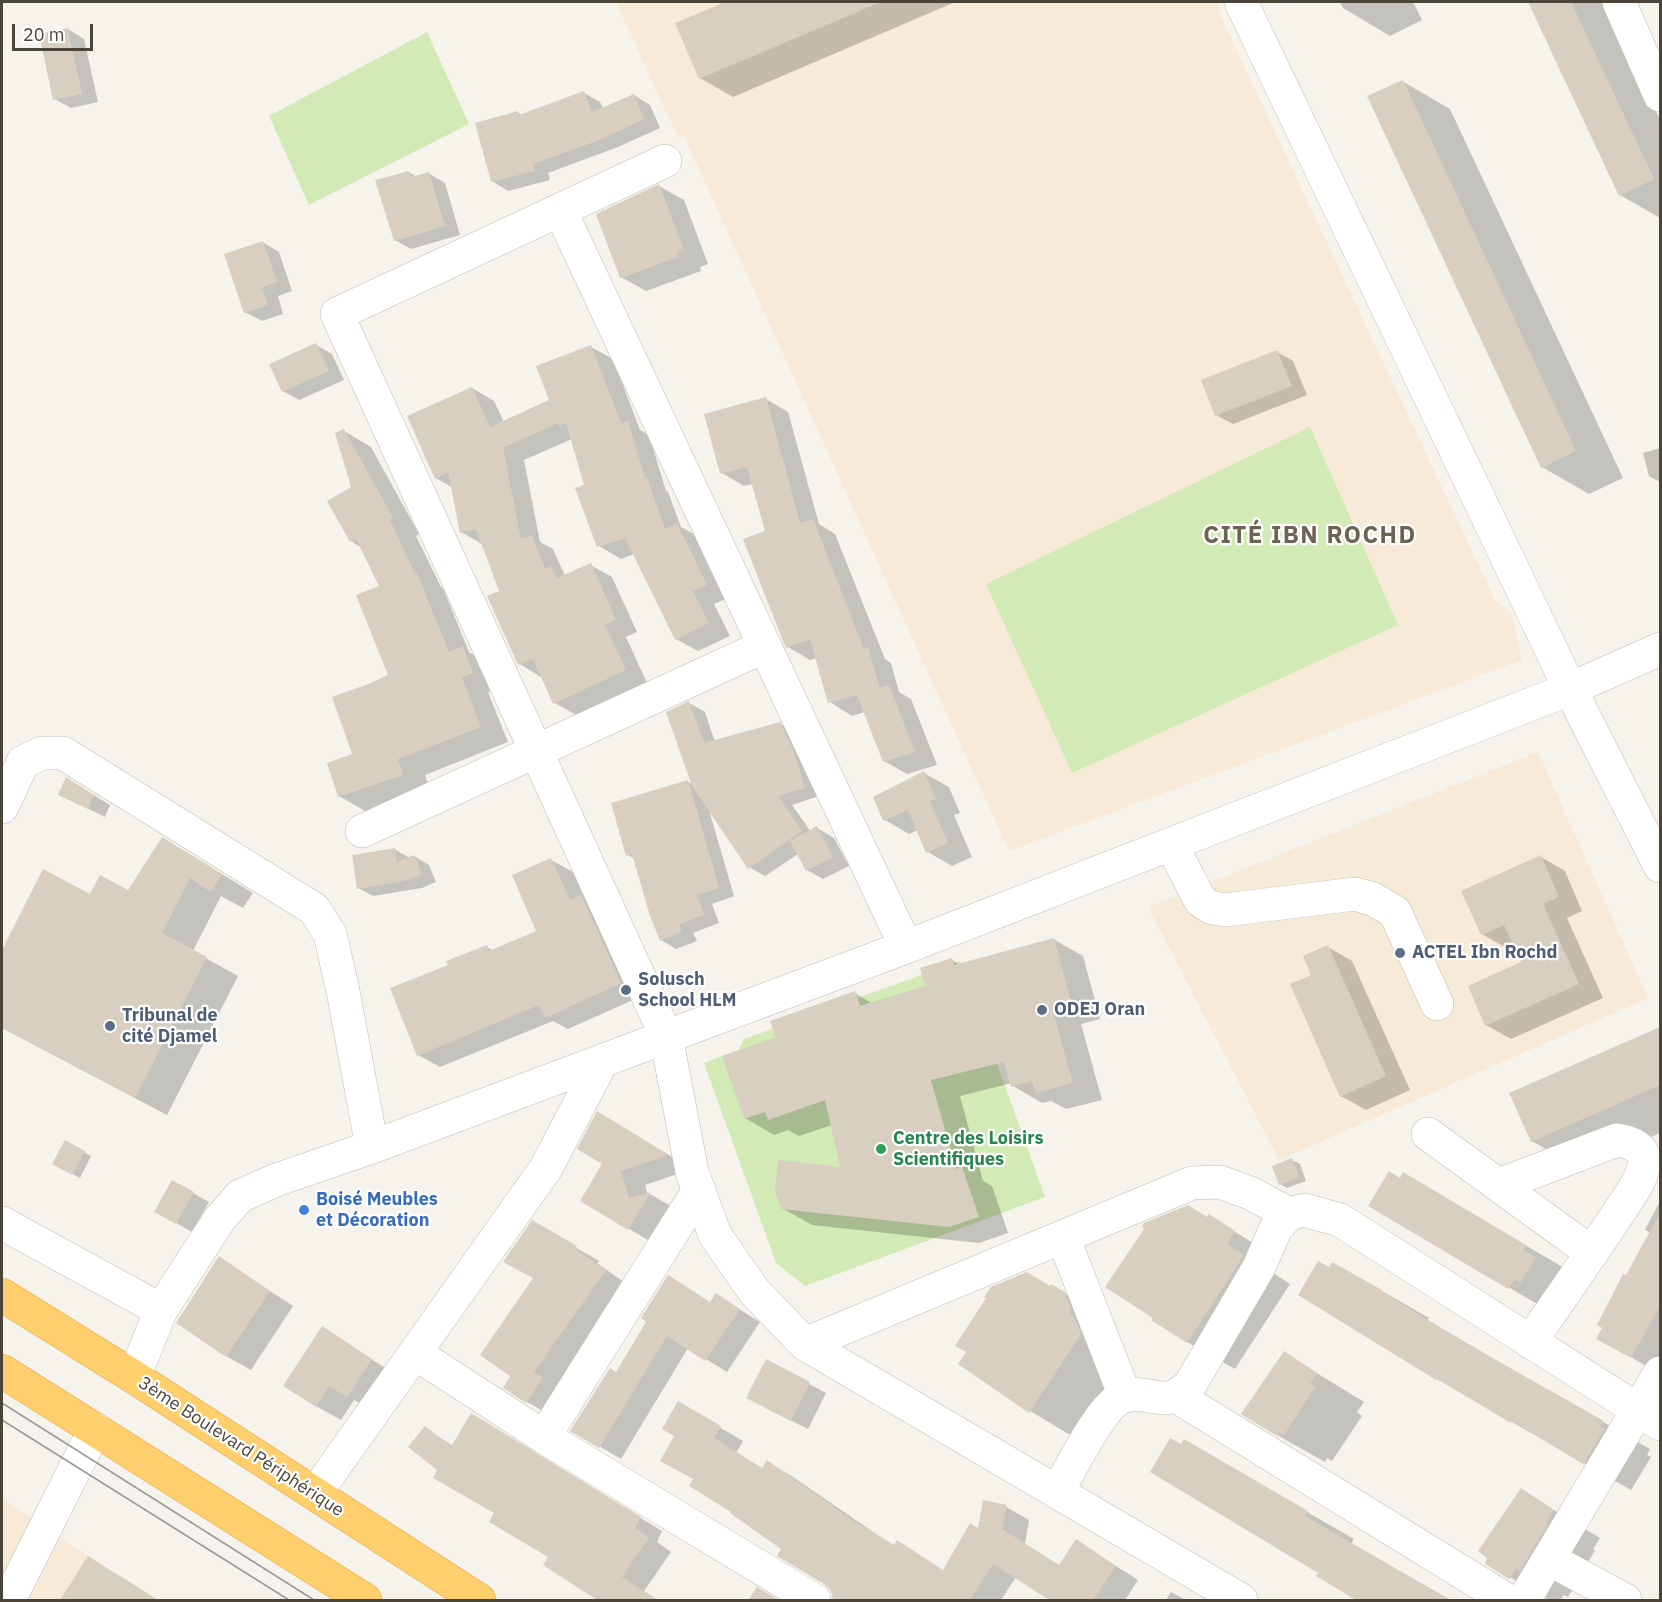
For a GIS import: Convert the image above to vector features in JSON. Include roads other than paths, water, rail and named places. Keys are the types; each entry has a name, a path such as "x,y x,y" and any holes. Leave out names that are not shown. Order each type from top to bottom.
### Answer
{"highway":[{"name":"3ème Boulevard Périphérique","path":"2,1295 134,1377 479,1600"},
{"path":"2,1371 365,1600"}],"street":[{"path":"1241,2 1570,689 1660,866"},
{"path":"1619,2 1660,94"},
{"path":"665,161 337,314 666,1036 692,1172 716,1235 754,1291 805,1344 1241,1600"},
{"path":"560,210 906,947"},
{"path":"362,831 765,646"},
{"path":"134,1377 161,1310 219,1220 240,1196 276,1180 372,1147 906,947 1570,689 1660,649"},
{"path":"2,807 23,762 42,753 63,753 314,909 330,934 372,1147"},
{"path":"1171,844 1200,900 1210,907 1225,910 1355,894 1372,899 1395,912 1437,1004"},
{"path":"315,1494 546,1168 602,1061"},
{"path":"1428,1134 1592,1253"},
{"path":"1499,1185 1617,1140 1632,1142 1641,1150 1645,1162 1638,1181 1592,1253 1530,1342"},
{"path":"805,1344 1192,1184 1220,1182 1289,1214"},
{"path":"544,1437 699,1190"},
{"path":"1057,1492 1101,1416 1111,1403 1125,1396 1163,1400 1180,1394 1190,1385 1259,1267 1276,1228 1289,1214 1304,1210 1340,1220 1649,1417"},
{"path":"2,1222 161,1310"},
{"path":"1063,1237 1125,1396"},
{"path":"415,1353 544,1437 814,1600"},
{"path":"1524,1600 1549,1559 1649,1417 1660,1373"},
{"path":"1176,1396 1507,1600"},
{"path":"9,1600 95,1429"},
{"path":"1549,1559 1625,1600"}],"tram line":[{"path":"2,1403 314,1600"},
{"path":"2,1420 289,1600"}],"place":[{"name":"ACTEL Ibn Rochd","path":"1400,953"},
{"name":"Solusch School HLM","path":"626,990"},
{"name":"ODEJ Oran","path":"1042,1010"},
{"name":"Tribunal de cité Djamel","path":"110,1026"},
{"name":"Centre des Loisirs Scientifiques","path":"881,1149"},
{"name":"Boisé Meubles et Décoration","path":"304,1210"}],"district":[{"name":"CITÉ IBN ROCHD","path":"1310,536"}]}
